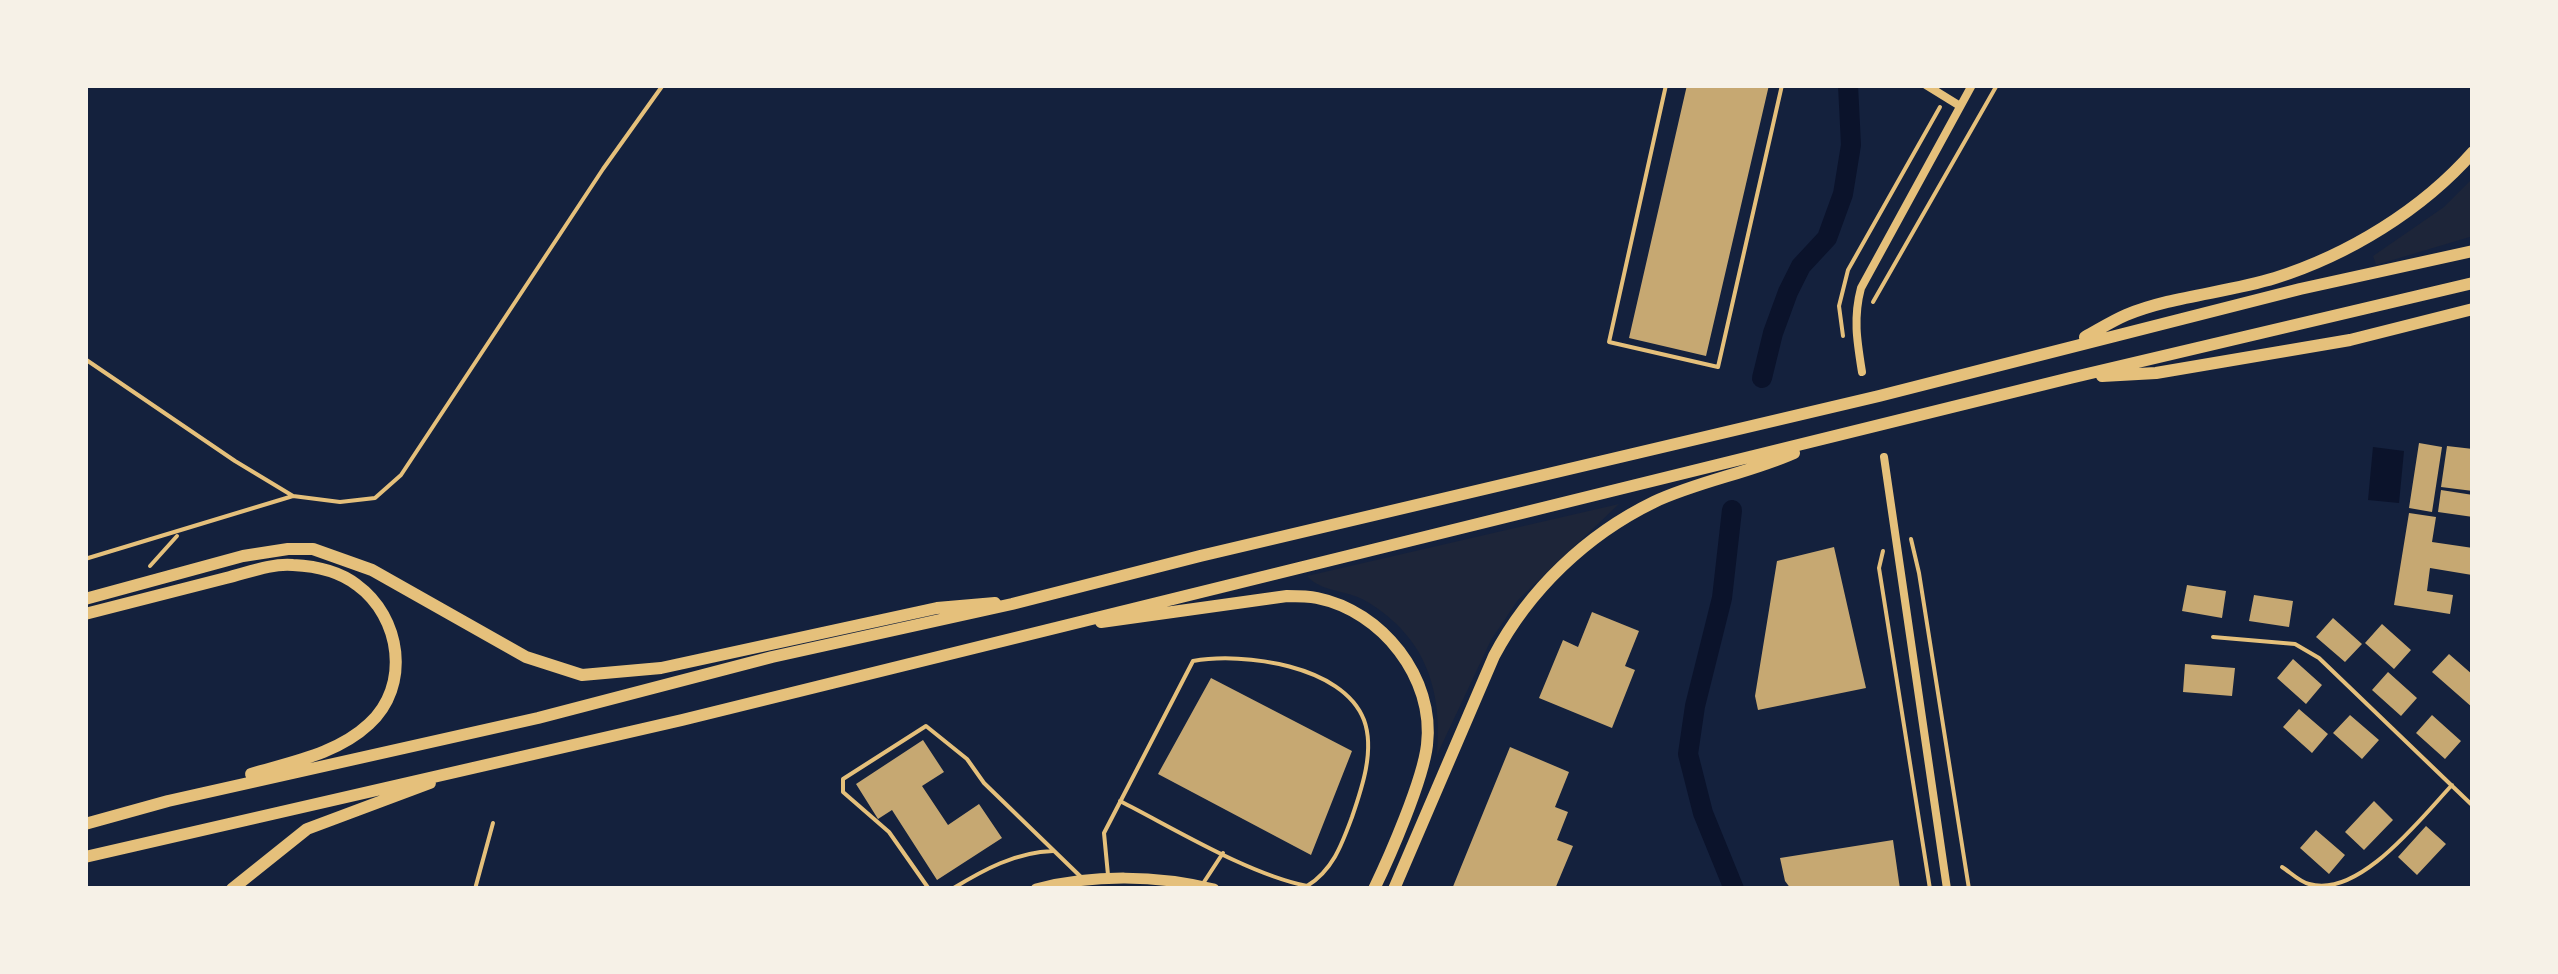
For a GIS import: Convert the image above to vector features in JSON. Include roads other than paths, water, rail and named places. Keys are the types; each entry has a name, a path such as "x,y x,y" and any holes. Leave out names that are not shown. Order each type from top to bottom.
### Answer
{"highway":[{"path":"2069,346 2127,315 2274,278 2316,262 2394,220 2430,194 2473,152"},
{"path":"168,801 538,718 772,657 1012,604 2473,251"},
{"path":"85,857 682,720 2070,378 2473,284"},
{"path":"2070,378 2176,370 2350,340 2473,309"},
{"path":"1394,889 1494,656 1506,632 1536,593 1580,548 1656,501 1779,460 1825,439"},
{"path":"85,599 243,556 313,549 372,570 526,657 582,675 661,668 937,608 980,602 1012,604"},
{"path":"85,614 288,564 318,568 355,583 382,610 392,631 396,666 388,701 366,728 330,750 85,824"},
{"path":"1068,624 1133,620 1287,596 1336,604 1383,632 1398,647 1418,685 1425,708 1428,747 1374,889"},
{"path":"232,889 306,828 484,763"}],"main road":[{"path":"1036,889 1085,880 1144,878 1208,888"}],"street":[{"path":"1926,85 1960,106"},
{"path":"1862,372 1855,334 1861,288 1972,85"},
{"path":"1884,457 1946,889"}],"lane":[{"path":"1666,85 1609,342 1718,367 1782,85"},
{"path":"2213,636 2296,644 2308,650 2473,806"},
{"path":"1108,880 1104,833 1120,801 1193,662 1214,658 1271,662 1324,679 1355,702 1366,724 1366,777 1340,852 1307,886 1223,852 1120,801"},
{"path":"929,889 889,832 841,786 842,780 926,726 967,760 984,783 1085,880"},
{"path":"2282,867 2308,884 2343,884 2373,864 2452,786"},
{"path":"476,889 493,823"},
{"path":"952,889 1030,852 1052,851"},
{"path":"1208,888 1223,852"}],"waterway":[{"path":"1762,378 1788,292 1801,266 1827,238 1843,194 1851,145 1848,85"},
{"path":"1732,510 1722,598 1695,706 1688,754 1703,813 1734,889"}]}
